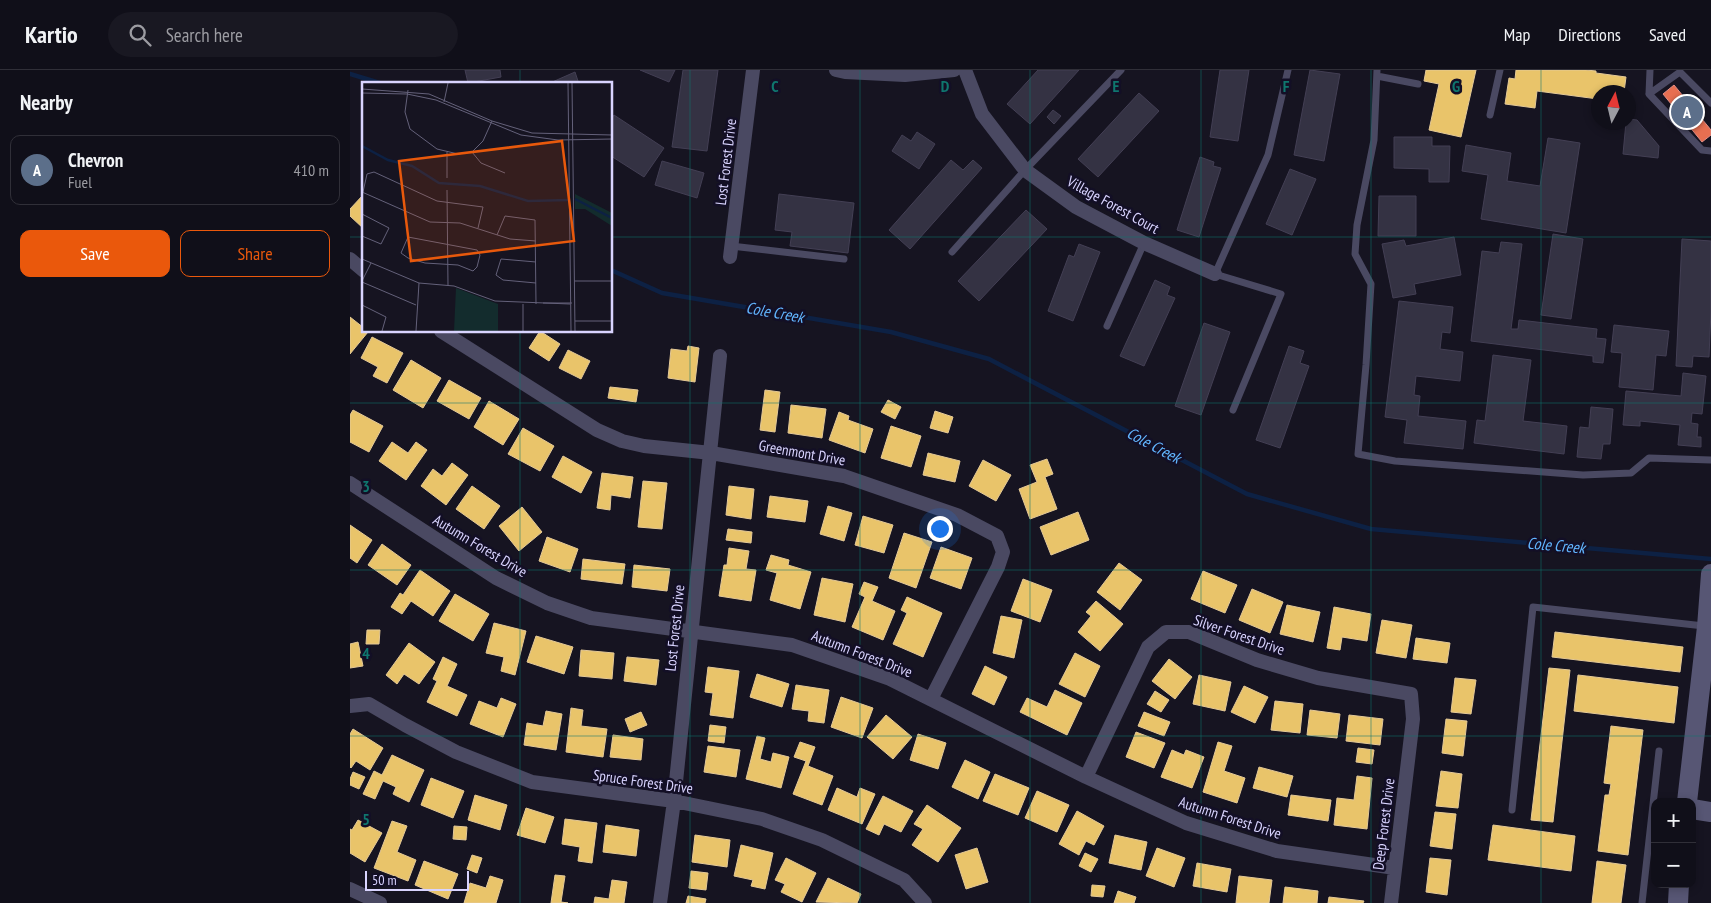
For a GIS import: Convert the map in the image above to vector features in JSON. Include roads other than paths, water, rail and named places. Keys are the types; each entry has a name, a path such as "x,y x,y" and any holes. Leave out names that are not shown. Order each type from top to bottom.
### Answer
{"main road":[{"path":"1687,798 1707,627 1710,581"},
{"path":"1696,810 1711,812"},
{"path":"1678,903 1679,888"}],"street":[{"name":"Lost Forest Drive","path":"731,252 753,70"},
{"path":"836,70 844,72 905,74 945,71"},
{"name":"Village Forest Court","path":"965,70 982,114 1025,170 1076,207 1144,243 1215,274"},
{"path":"350,259 362,270"},
{"name":"Greenmont Drive","path":"443,332 596,430 622,442 711,453 844,476 957,516 997,536 1003,552 998,567 931,700"},
{"name":"Lost Forest Drive","path":"660,903 674,802 720,356"},
{"name":"Autumn Forest Drive","path":"350,483 496,578 547,603 591,618 792,645 890,679 1086,777 1186,823 1277,851 1395,868"},
{"name":"Silver Forest Drive","path":"1086,777 1148,647 1166,632 1189,632 1257,660 1318,678 1412,694 1413,719 1410,749"},
{"name":"Spruce Forest Drive","path":"350,706 369,704 456,752 532,782 674,802 762,819 822,840 904,880 925,903"},
{"name":"Deep Forest Drive","path":"1391,903 1410,749"},
{"path":"350,889 380,903"}],"lane":[{"path":"952,252 1025,170 1121,70"},
{"path":"1233,410 1281,294 1215,274 1268,155 1288,70"},
{"path":"1490,115 1500,70"},
{"path":"1650,70 1649,94 1702,150 1711,151"},
{"path":"1649,94 1680,71 1711,102"},
{"path":"1418,84 1377,73 1374,140 1357,225 1355,254 1371,284 1358,454 1395,461 1583,475 1631,473 1649,458 1711,460"},
{"path":"1711,96 1711,102"},
{"path":"1107,326 1144,243"},
{"path":"731,252 844,259"},
{"path":"1512,810 1533,607 1707,627"},
{"path":"1642,903 1660,751"}],"waterway":[{"name":"Cole Creek","path":"350,74 376,82"},
{"name":"Cole Creek","path":"612,270 662,293 891,332 989,359 1247,494 1371,529 1711,559"}],"place":[{"name":"Chevron","path":"1687,112"}]}
